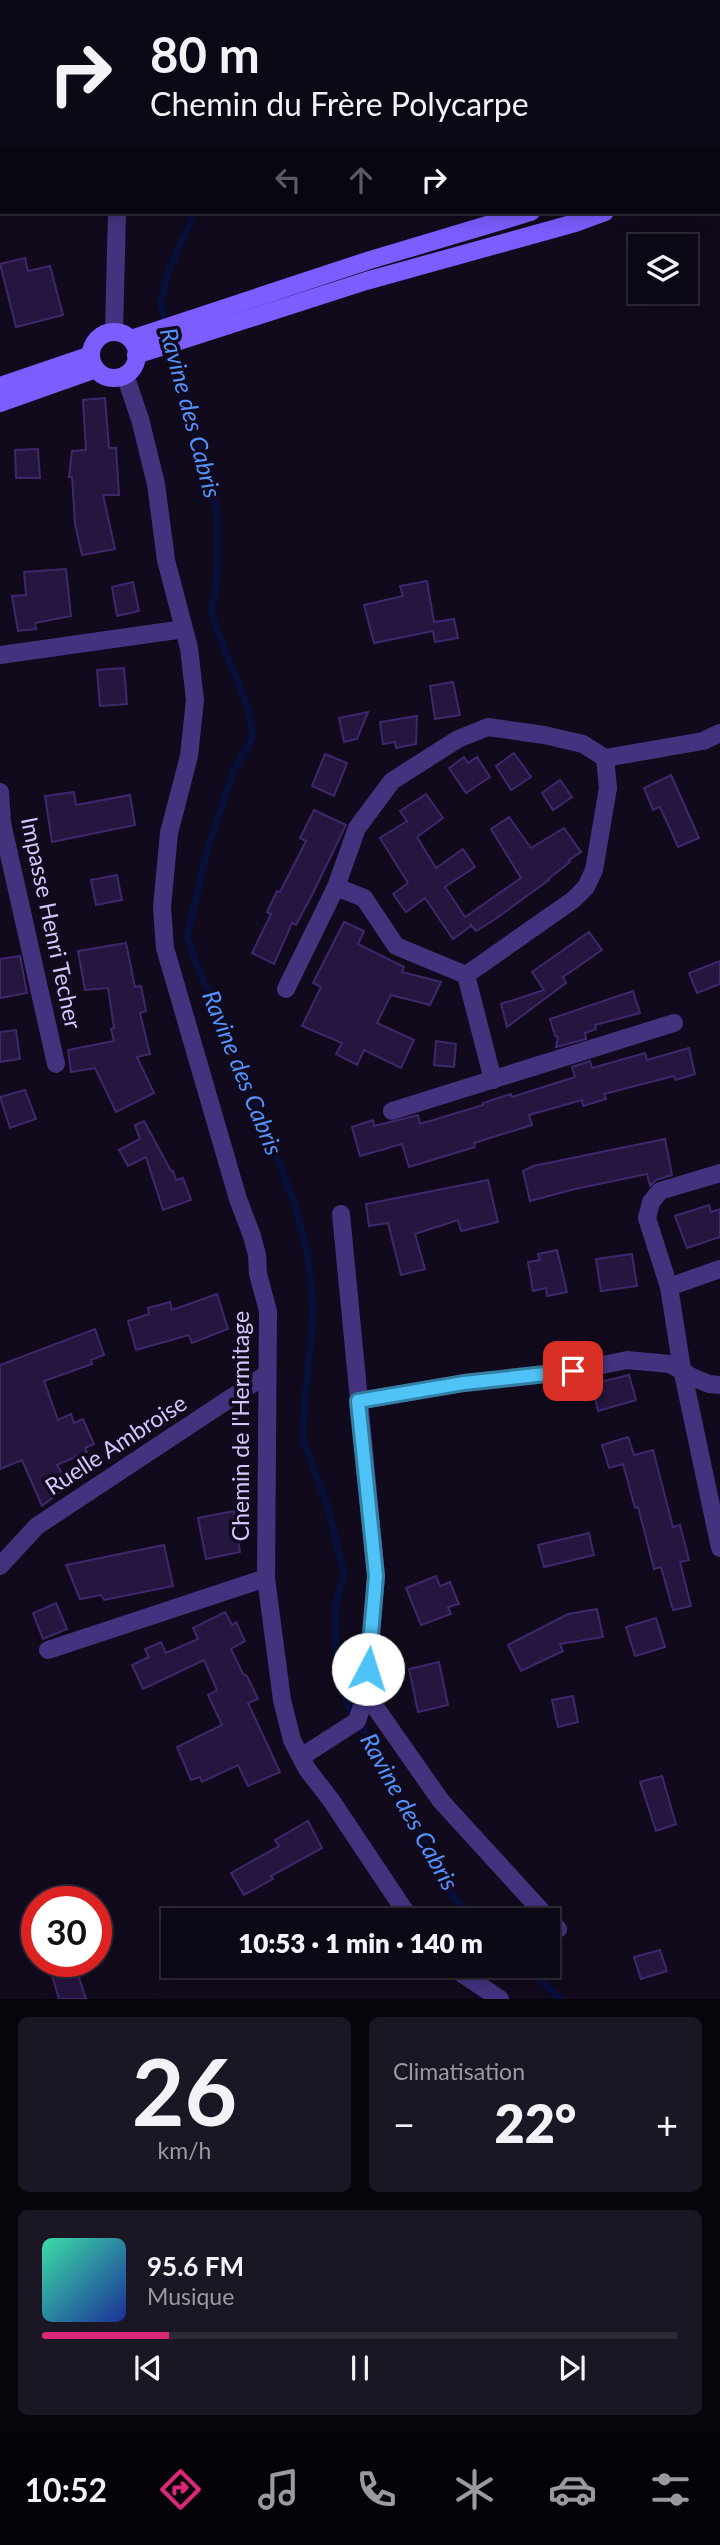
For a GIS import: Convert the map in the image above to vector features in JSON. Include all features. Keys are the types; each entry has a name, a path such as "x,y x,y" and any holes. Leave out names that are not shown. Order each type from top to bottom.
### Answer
{"main road":[{"path":"214,320 370,260 523,214"},
{"path":"135,342 135,364 125,375 110,377 94,362 95,341 101,336 135,342 366,281 600,214"},
{"path":"0,386 94,362"},
{"path":"0,403 94,362"}],"street":[{"path":"117,214 135,342"},
{"name":"Chemin de l'Hermitage","path":"125,375 141,419 156,484 166,560 190,648 195,701 189,756 169,833 162,907 165,948 257,1255 258,1274 268,1311 266,1578 282,1700 292,1740 307,1769 331,1800 403,1908"},
{"path":"0,655 184,629"},
{"path":"286,989 336,887 357,828 392,781 458,739 488,727 583,744 605,758 702,741 720,733"},
{"path":"466,975 573,900 586,887 594,870 608,788 605,758"},
{"name":"Impasse Henri Techer","path":"0,792 2,823 56,1064"},
{"path":"336,887 364,898 396,946 466,975"},
{"path":"466,975 493,1080"},
{"path":"392,1111 674,1023"},
{"path":"720,1173 660,1191 651,1202 647,1218 669,1287 682,1369 720,1548"},
{"path":"301,1757 357,1721 366,1695 376,1576 341,1214"},
{"path":"669,1287 720,1269"},
{"path":"358,1401 464,1383 573,1371 628,1360 657,1361 682,1369 692,1377 709,1384 720,1385"},
{"name":"Ruelle Ambroise","path":"0,1566 37,1526 267,1374"},
{"path":"48,1650 266,1578"},
{"path":"366,1695 441,1801 539,1908"},
{"path":"468,1978 500,1999"}],"building":[{"path":"25,258 28,271 50,266 63,315 16,327 0,264"},
{"path":"105,398 109,448 116,448 119,495 103,495 115,549 82,555 75,524 72,477 69,477 72,451 86,450 83,400"},
{"path":"38,449 40,478 16,478 15,450"},
{"path":"66,569 71,616 35,623 36,629 18,631 12,596 26,595 24,572"},
{"path":"427,581 434,622 454,619 458,638 435,642 433,631 374,643 364,605 403,596 400,586"},
{"path":"133,582 139,611 117,616 112,587"},
{"path":"124,668 127,704 100,706 97,670"},
{"path":"453,682 460,715 435,719 430,686"},
{"path":"368,712 357,739 344,742 339,718"},
{"path":"417,716 416,744 396,748 395,742 383,744 380,722"},
{"path":"514,753 531,777 511,790 496,766"},
{"path":"325,754 347,763 334,796 312,786"},
{"path":"464,757 468,763 477,757 490,777 466,793 449,768"},
{"path":"671,775 699,838 678,847 660,807 653,810 644,788"},
{"path":"560,780 572,797 553,810 542,793"},
{"path":"74,792 76,805 130,795 135,825 52,842 45,796"},
{"path":"426,794 443,818 417,837 436,868 463,849 475,867 445,887 465,917 521,878 491,829 509,817 531,848 564,828 581,852 549,880 494,920 476,931 470,924 471,926 453,939 425,898 406,912 393,894 408,883 380,838 407,821 400,811"},
{"path":"314,810 346,825 296,925 292,923 274,964 252,953 271,914 267,912 277,891 280,892 306,841 300,838"},
{"path":"117,875 122,900 96,905 91,880"},
{"path":"344,922 364,931 358,944 404,967 402,972 441,982 430,1005 391,995 377,1023 414,1040 401,1068 364,1050 357,1065 336,1054 342,1043 302,1026 321,987 313,983"},
{"path":"589,932 602,950 563,977 566,983 507,1027 501,1004 544,990 532,972"},
{"path":"126,943 135,987 141,986 146,1011 140,1013 150,1054 137,1057 154,1093 116,1112 95,1068 71,1072 68,1050 114,1041 108,988 85,990 78,951"},
{"path":"20,956 27,993 0,998 0,959"},
{"path":"720,961 720,984 697,993 689,973"},
{"path":"633,991 640,1013 595,1025 596,1029 585,1033 586,1039 556,1047 558,1037 555,1036 550,1019"},
{"path":"16,1030 20,1059 0,1062 0,1032"},
{"path":"436,1041 456,1044 454,1067 434,1065"},
{"path":"689,1048 695,1074 676,1080 674,1076 604,1094 606,1099 583,1106 582,1100 529,1115 532,1125 474,1143 475,1147 409,1167 402,1144 360,1156 352,1127 373,1120 374,1126 418,1115 420,1124 511,1094 512,1097 575,1077 572,1067 590,1061 592,1068 645,1053 647,1060"},
{"path":"25,1090 36,1119 10,1128 0,1097"},
{"path":"144,1121 176,1180 183,1178 191,1200 163,1210 146,1157 128,1166 119,1150 140,1139 135,1125"},
{"path":"665,1139 672,1175 656,1180 650,1186 647,1174 530,1201 523,1171 533,1166"},
{"path":"488,1180 498,1222 461,1231 458,1220 415,1234 425,1269 401,1275 388,1223 369,1226 366,1204"},
{"path":"709,1205 711,1212 720,1209 720,1237 687,1248 675,1216"},
{"path":"557,1250 567,1292 547,1296 546,1288 533,1291 528,1262 540,1260 538,1254"},
{"path":"632,1254 637,1286 601,1291 596,1259"},
{"path":"217,1294 228,1329 192,1343 189,1335 136,1350 128,1321 149,1314 148,1308 170,1302 172,1310"},
{"path":"95,1329 104,1355 91,1360 92,1364 44,1381 58,1420 71,1414 74,1423 83,1419 94,1444 85,1448 87,1452 57,1465 69,1485 42,1506 22,1460 0,1469 0,1365"},
{"path":"629,1375 636,1400 598,1411 592,1384"},
{"path":"628,1437 634,1455 653,1450 673,1527 680,1525 689,1560 680,1562 691,1606 673,1610 661,1567 654,1569 638,1507 635,1508 623,1464 609,1468 602,1445"},
{"path":"234,1511 240,1552 206,1559 198,1518"},
{"path":"589,1533 594,1555 544,1567 538,1545"},
{"path":"164,1545 173,1586 104,1600 101,1595 80,1599 66,1565"},
{"path":"436,1576 440,1586 450,1582 459,1604 448,1607 451,1614 421,1625 406,1588"},
{"path":"56,1603 67,1629 43,1639 33,1613"},
{"path":"597,1609 603,1637 560,1644 563,1651 521,1671 508,1645 568,1614"},
{"path":"225,1612 232,1625 236,1622 245,1641 231,1649 258,1699 248,1703 280,1772 248,1786 238,1765 202,1782 200,1777 191,1780 177,1747 222,1725 208,1695 217,1690 204,1660 143,1689 132,1665 149,1657 145,1649 161,1642 166,1653 198,1639 193,1628"},
{"path":"656,1618 665,1647 635,1656 626,1627"},
{"path":"439,1662 448,1705 418,1712 409,1669"},
{"path":"573,1696 578,1722 558,1727 552,1700"},
{"path":"662,1776 676,1824 656,1831 640,1782"},
{"path":"308,1821 322,1848 271,1876 273,1879 244,1895 231,1873 279,1846 275,1840"},
{"path":"660,1950 667,1971 641,1979 634,1957"},
{"path":"52,1977 79,1977 86,1999 59,1999"}],"waterway":[{"name":"Ravine des Cabris","path":"166,325 161,302 167,275 194,214"},
{"name":"Ravine des Cabris","path":"169,344 215,501 218,562 211,610 249,710 253,736 233,772 207,851 187,937 270,1139 296,1208 308,1256 313,1311 302,1437 328,1507 344,1575 335,1608 335,1635 341,1682 348,1706 385,1765 449,1890 463,1908"},
{"name":"Ravine des Cabris","path":"538,1978 560,1999"}],"route":[{"path":"368,1669 376,1576 358,1401 464,1383 573,1371"}]}
